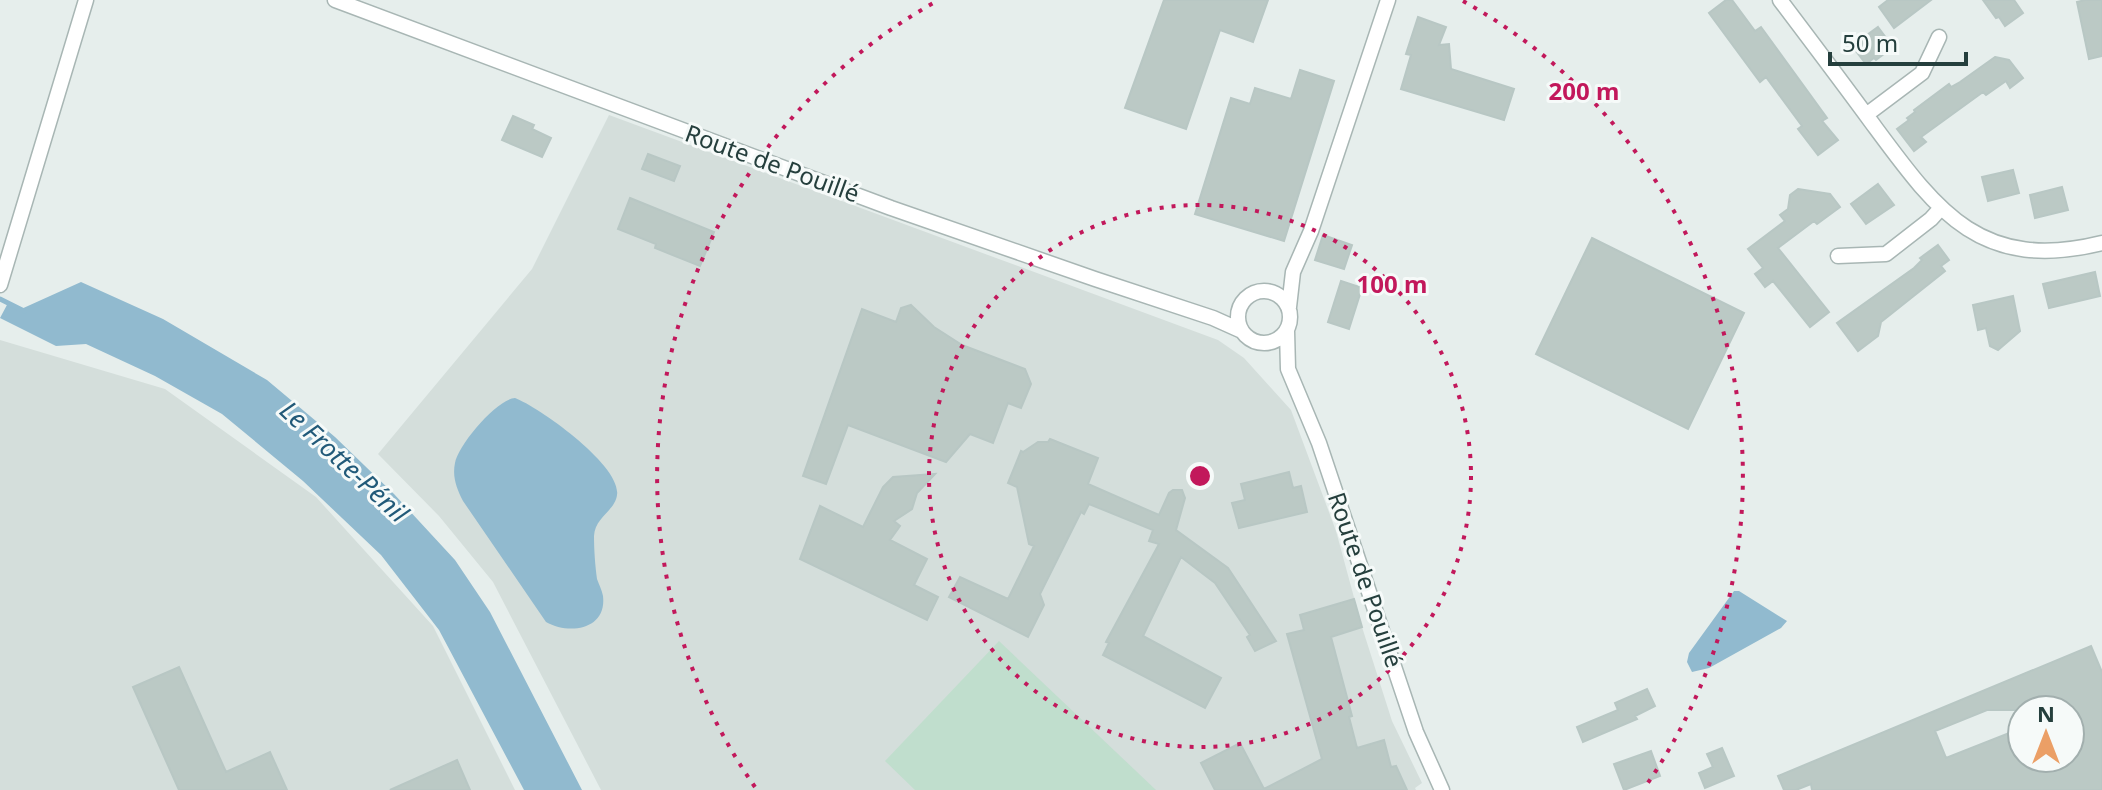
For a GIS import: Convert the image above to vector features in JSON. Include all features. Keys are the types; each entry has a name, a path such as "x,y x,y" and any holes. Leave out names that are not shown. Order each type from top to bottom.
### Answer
{"street":[{"path":"2,279 86,0"},
{"name":"Route de Pouillé","path":"335,0 891,208 1213,318 1242,331"},
{"path":"1240,306 1238,315 1242,331 1260,344 1275,341 1287,331 1291,316 1289,307 1293,272 1311,231 1388,0"},
{"path":"1780,0 1921,189 1960,225 1992,241 2021,249 2053,252 2102,243"},
{"path":"1866,115 1922,73 1939,37"},
{"path":"1838,256 1886,254 1940,209"},
{"path":"1213,318 1240,306 1252,294 1269,291 1293,272"},
{"path":"1269,291 1278,294 1289,307"},
{"name":"Route de Pouillé","path":"1287,331 1288,369 1319,443 1416,732 1442,790"},
{"name":"Route de Pouillé","path":"1260,344 1288,369"}],"shaded area":[{"path":"609,115 1218,340 1244,358 1291,410 1336,531 1392,721 1422,783 1416,790 601,790 493,582 439,516 378,454 532,269"},
{"path":"0,340 165,389 316,497 433,626 515,790 0,790"}],"green space":[{"path":"999,641 1156,790 915,790 885,761"}],"water":[{"path":"81,282 163,319 267,380 335,437 394,494 455,560 490,612 582,790 524,790 439,630 381,555 303,481 222,414 155,376 86,344 56,346 0,318 8,303 19,310"},
{"path":"515,398 577,439 607,469 615,483 615,501 595,529 594,536 596,574 603,607 593,623 585,627 565,628 546,622 463,501 456,483 455,463 463,445 489,414 507,400"},
{"path":"1734,591 1739,591 1787,621 1781,628 1709,668 1692,672 1687,662 1689,653"}],"building":[{"path":"1164,0 1268,0 1253,42 1220,30 1186,129 1125,108"},
{"path":"1726,0 1732,0 1755,31 1761,27 1827,118 1822,121 1838,140 1818,155 1798,129 1802,126 1766,77 1760,82 1709,13"},
{"path":"1888,0 1931,0 1894,28 1879,7"},
{"path":"1983,0 2014,0 2023,13 2005,26"},
{"path":"2102,0 2102,56 2089,59 2077,2"},
{"path":"1418,17 1446,27 1439,45 1449,44 1451,69 1514,89 1504,120 1401,89 1411,55 1406,54"},
{"path":"1878,27 1893,47 1866,64 1852,46"},
{"path":"1995,57 2009,60 2023,78 2010,88 2006,81 1986,95 1983,92 1921,137 1926,142 1914,151 1897,129 1909,120 1907,118 1914,110 1949,84 1951,87 1960,82"},
{"path":"1300,70 1334,81 1284,241 1195,214 1231,98 1250,104 1255,88 1291,99"},
{"path":"513,116 534,125 532,129 551,138 542,157 502,140"},
{"path":"648,154 680,166 674,181 642,169"},
{"path":"2013,170 2019,193 1988,201 1982,177"},
{"path":"1878,184 1894,205 1866,224 1851,204"},
{"path":"2062,187 2068,210 2035,218 2030,195"},
{"path":"1798,189 1830,194 1840,207 1817,224 1814,221 1778,248 1829,312 1810,327 1773,281 1765,287 1755,274 1763,268 1748,249 1785,221 1780,215 1788,209 1790,195"},
{"path":"630,198 714,232 700,266 618,229"},
{"path":"1323,235 1352,245 1344,269 1315,260"},
{"path":"1592,238 1744,313 1688,429 1536,354"},
{"path":"1938,245 1949,260 1941,266 1945,271 1881,322 1878,336 1858,351 1837,323 1914,268 1922,260 1920,258"},
{"path":"2095,272 2100,296 2049,308 2043,284"},
{"path":"1341,281 1362,288 1349,329 1328,322"},
{"path":"2013,296 2020,331 1998,350 1990,346 1986,328 1978,330 1973,305"},
{"path":"911,305 934,327 962,345 1025,369 1031,384 1021,408 1008,403 993,443 970,434 946,462 848,425 826,484 803,476 862,309 896,322 901,308"},
{"path":"1050,439 1098,458 1088,484 1159,515 1169,493 1182,490 1185,498 1176,530 1228,568 1276,641 1255,651 1247,637 1250,635 1215,583 1181,557 1143,636 1221,678 1205,708 1103,655 1109,643 1106,642 1159,544 1149,541 1153,530 1089,504 1084,514 1081,512 1040,594 1044,605 1028,637 949,597 960,577 1008,599 1034,546 1029,544 1017,487 1008,483 1021,451"},
{"path":"1289,472 1293,488 1301,486 1307,512 1239,528 1232,503 1245,500 1241,484"},
{"path":"935,474 917,493 912,509 894,521 900,526 890,540 927,559 914,585 938,597 927,620 800,559 820,506 863,527 883,487 893,477"},
{"path":"1354,599 1362,627 1331,637 1352,716 1349,717 1357,748 1384,740 1391,767 1396,766 1407,790 1215,790 1201,763 1240,743 1264,789 1322,759 1287,634 1304,630 1300,615"},
{"path":"2091,646 2102,672 2102,790 1812,790 1811,784 1796,790 1784,790 1778,776"},
{"path":"179,667 226,772 270,752 287,790 179,790 133,687"},
{"path":"1647,689 1655,706 1635,716 1637,719 1583,742 1577,727 1618,710 1615,703"},
{"path":"1722,748 1734,776 1705,788 1699,773 1713,767 1707,754"},
{"path":"1651,751 1660,776 1624,790 1614,764"},
{"path":"457,760 470,790 390,790"}],"waterway":[{"name":"Le Frotte-Pénil","path":"0,299 24,311"}]}
